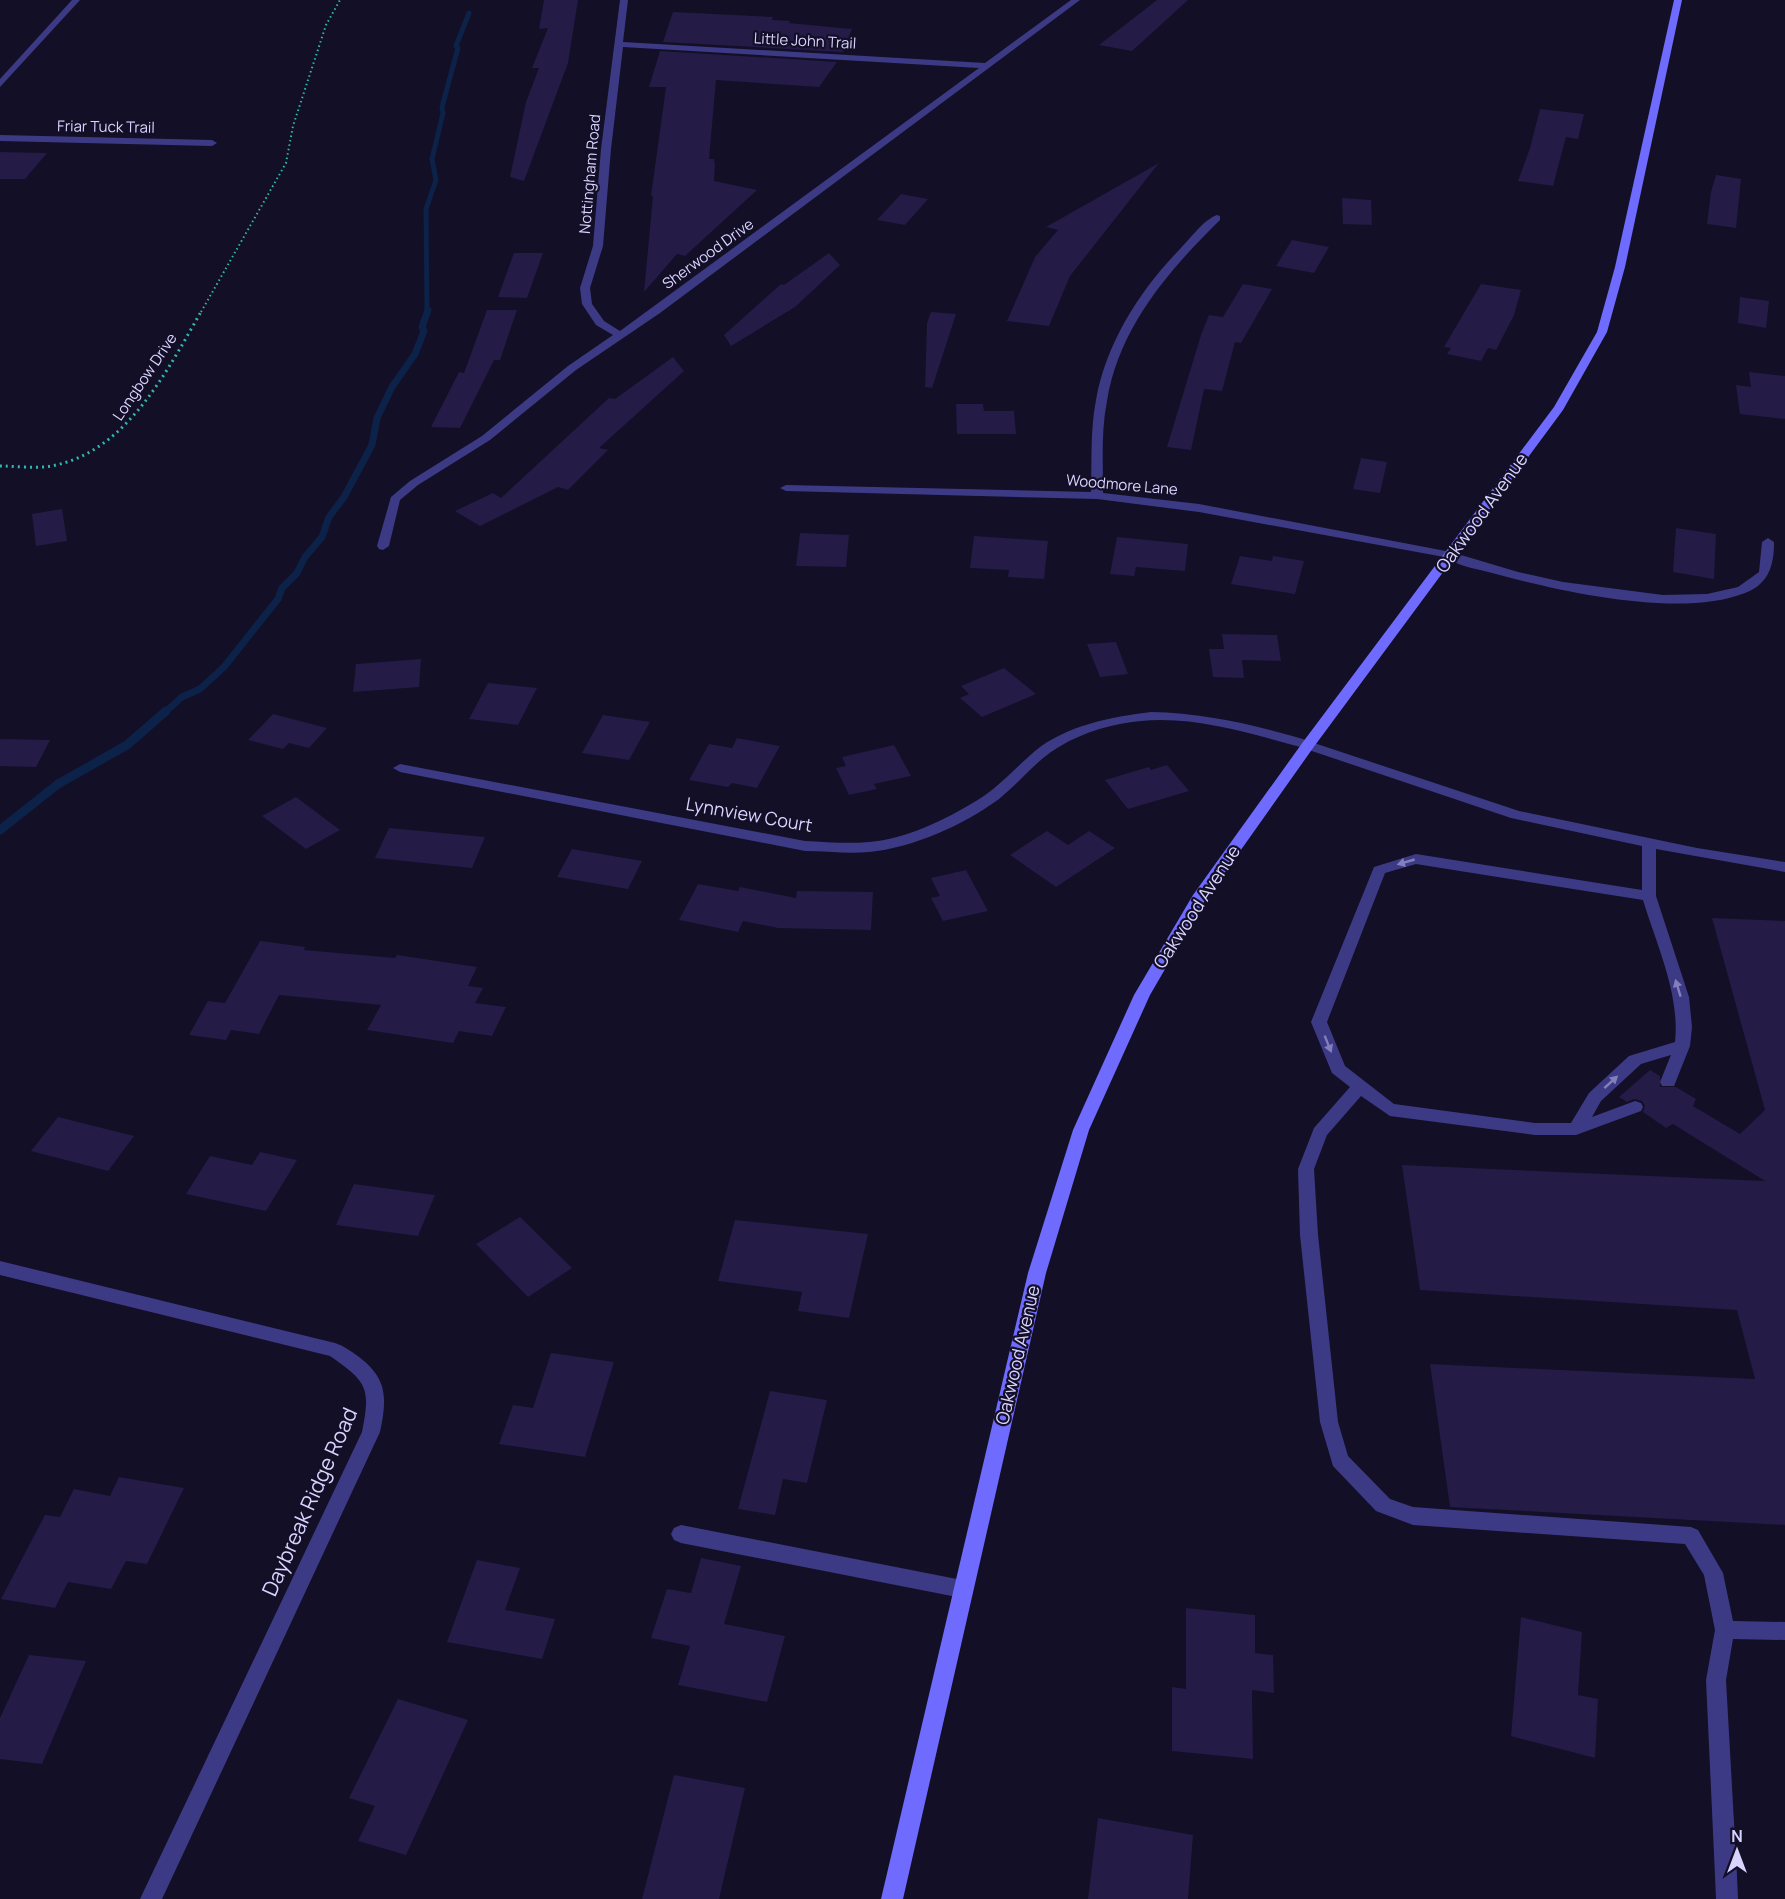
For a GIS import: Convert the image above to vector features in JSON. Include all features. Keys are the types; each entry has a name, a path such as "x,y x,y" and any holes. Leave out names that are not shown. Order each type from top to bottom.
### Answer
{"street":[{"path":"0,84 76,0"},
{"name":"Nottingham Road","path":"620,335 600,323 587,304 585,288 598,246 606,149 624,0"},
{"name":"Sherwood Drive","path":"383,546 395,499 414,483 457,459 486,438 572,368 656,311 1076,0"},
{"name":"Oakwood Avenue","path":"892,1899 1037,1272 1082,1130 1142,995 1198,899 1308,744 1559,408 1602,332 1620,267 1678,0"},
{"name":"Little John Trail","path":"620,44 988,66"},
{"name":"Friar Tuck Trail","path":"0,138 212,143"},
{"path":"1097,496 1099,418 1104,387 1129,322 1148,291 1178,255 1217,218"},
{"name":"Woodmore Lane","path":"786,488 1097,496 1199,507 1450,556 1479,568 1574,589 1672,599 1714,596 1741,590 1757,581 1766,573 1768,542"},
{"name":"Lynnview Court","path":"400,768 805,846 870,847 924,832 991,798 1055,743 1091,727 1136,717 1191,715 1248,726 1308,744 1516,815 1649,844 1785,867"},
{"path":"1649,844 1649,896 1681,997 1684,1027 1682,1046 1668,1082"},
{"path":"1635,1107 1576,1129 1535,1130 1390,1110 1338,1069 1318,1022 1379,870 1416,859 1649,896"},
{"path":"1576,1129 1595,1096 1635,1060 1682,1046"},
{"path":"1360,1086 1320,1132 1306,1169 1309,1235 1329,1422 1340,1460 1383,1504 1413,1516 1691,1536 1713,1573 1725,1630 1716,1680 1727,1899"},
{"name":"Daybreak Ridge Road","path":"0,1268 335,1350 368,1373 378,1402 371,1432 151,1899"},
{"path":"681,1534 962,1589"},
{"path":"1725,1630 1785,1631"}],"path":[{"name":"Longbow Drive","path":"0,466 48,467 69,462 118,435 180,348 197,313 286,163 293,126 322,36 340,0"}],"building":[{"path":"544,0 578,0 568,63 524,181 510,177 526,102 539,68 532,68 548,28 539,29"},
{"path":"1157,0 1188,0 1132,51 1099,45"},
{"path":"673,12 773,17 772,20 790,21 789,23 852,29 843,52 663,42"},
{"path":"660,51 837,62 819,87 716,80 709,159 714,159 714,181 757,190 685,256 677,254 644,292 653,196 651,196 666,87 649,87"},
{"path":"1540,109 1584,114 1578,139 1566,137 1553,186 1518,181 1530,148"},
{"path":"0,152 47,153 25,179 0,179"},
{"path":"1159,163 1070,276 1049,326 1007,321 1035,257 1058,230 1046,227"},
{"path":"1716,175 1741,179 1736,228 1707,224 1711,192"},
{"path":"901,194 928,199 905,225 877,220"},
{"path":"1342,198 1371,200 1372,225 1343,224"},
{"path":"1292,240 1329,247 1314,273 1276,266"},
{"path":"514,253 543,253 527,298 498,297"},
{"path":"829,253 840,265 795,307 731,346 724,335 781,284 784,285"},
{"path":"1243,284 1272,289 1241,343 1235,342 1222,391 1204,389 1191,450 1167,447 1209,315 1223,317"},
{"path":"1481,284 1521,290 1514,315 1496,350 1488,348 1481,361 1447,354 1451,348 1444,347"},
{"path":"1740,297 1769,301 1766,328 1738,323"},
{"path":"487,310 517,310 500,360 494,360 460,428 431,427 459,372 464,373"},
{"path":"931,312 956,314 932,388 925,387 927,323"},
{"path":"673,357 684,371 599,448 608,450 568,490 558,487 480,526 455,511 493,493 501,498 609,398 615,399"},
{"path":"1749,372 1785,376 1785,419 1740,414 1736,385 1751,387"},
{"path":"956,404 983,404 984,411 1014,411 1016,434 957,434"},
{"path":"1361,458 1387,462 1380,493 1353,489"},
{"path":"62,509 67,541 36,546 32,514"},
{"path":"1676,528 1716,534 1714,579 1673,572"},
{"path":"800,533 849,535 846,567 796,566"},
{"path":"974,536 1048,541 1044,579 1008,577 1009,570 970,568"},
{"path":"1117,537 1188,544 1185,571 1136,567 1134,576 1110,574"},
{"path":"1240,556 1272,561 1273,556 1304,561 1295,594 1231,584"},
{"path":"1222,634 1277,635 1281,661 1242,660 1244,678 1213,677 1209,649 1224,649"},
{"path":"1116,642 1128,674 1100,677 1087,644"},
{"path":"421,659 419,687 353,692 356,664"},
{"path":"1004,668 1036,694 982,717 960,698 969,694 961,686"},
{"path":"488,683 537,688 518,725 469,719"},
{"path":"273,714 327,728 309,748 289,743 283,749 248,740"},
{"path":"603,715 650,722 629,760 582,753"},
{"path":"737,738 780,746 757,788 732,783 728,787 689,780 709,744 732,748"},
{"path":"0,739 50,740 36,767 0,766"},
{"path":"894,745 911,776 874,784 877,789 849,795 836,768 846,766 842,757"},
{"path":"1167,765 1189,791 1128,809 1105,780 1149,767 1151,770"},
{"path":"296,797 340,830 306,849 262,816"},
{"path":"389,828 485,837 472,868 375,858"},
{"path":"1047,831 1068,845 1089,831 1115,848 1056,887 1010,855"},
{"path":"572,849 642,861 628,889 557,877"},
{"path":"966,870 988,911 943,921 931,898 940,896 931,878"},
{"path":"698,884 738,891 740,887 796,898 797,891 873,892 871,930 778,928 743,921 738,932 679,920"},
{"path":"1712,918 1785,921 1785,1525 1450,1507 1430,1364 1755,1379 1737,1310 1420,1290 1402,1165 1765,1181 1673,1124 1666,1128 1643,1112 1645,1106 1642,1101 1634,1099 1627,1102 1619,1097 1650,1070 1660,1076 1660,1087 1676,1087 1696,1099 1693,1106 1740,1134 1765,1110"},
{"path":"260,941 305,947 304,950 395,958 397,955 477,967 468,986 483,988 475,1003 506,1007 492,1036 459,1031 453,1043 367,1030 381,1005 279,995 259,1034 231,1030 226,1040 189,1035 208,1001 225,1003"},
{"path":"58,1117 134,1136 108,1171 31,1151"},
{"path":"260,1152 297,1160 266,1211 186,1194 210,1156 252,1165"},
{"path":"354,1184 435,1195 418,1236 336,1225"},
{"path":"520,1217 572,1268 528,1297 476,1244"},
{"path":"735,1220 868,1234 849,1318 798,1311 802,1292 718,1281"},
{"path":"551,1353 614,1362 585,1457 499,1444 513,1405 533,1408"},
{"path":"770,1391 827,1400 807,1483 783,1479 775,1515 738,1509"},
{"path":"119,1477 184,1488 147,1564 126,1561 111,1589 68,1582 55,1608 1,1599 45,1515 60,1517 74,1489 110,1496"},
{"path":"701,1558 741,1566 724,1624 785,1636 767,1702 678,1685 690,1646 651,1638 667,1589 691,1593"},
{"path":"477,1560 520,1568 505,1610 555,1619 542,1659 447,1642"},
{"path":"1186,1608 1255,1615 1255,1653 1273,1655 1274,1693 1252,1690 1253,1759 1172,1751 1172,1687 1186,1689"},
{"path":"1521,1617 1582,1632 1578,1695 1598,1699 1595,1758 1511,1736"},
{"path":"29,1655 86,1661 42,1764 0,1759 0,1718"},
{"path":"398,1699 468,1720 406,1855 358,1841 375,1806 349,1798"},
{"path":"674,1775 745,1788 719,1899 642,1899"},
{"path":"1098,1818 1193,1835 1188,1899 1088,1899"}],"waterway":[{"path":"427,312 426,209 436,180 432,159 443,113 442,107 458,48 456,46 469,13"},
{"path":"164,713 182,697 200,689 224,667 278,599 282,588 297,573 305,557 322,537 329,517 344,497 372,445 377,418 392,387 415,354 424,331 422,327 428,310"},
{"path":"0,830 58,784 127,745 166,711"}]}
